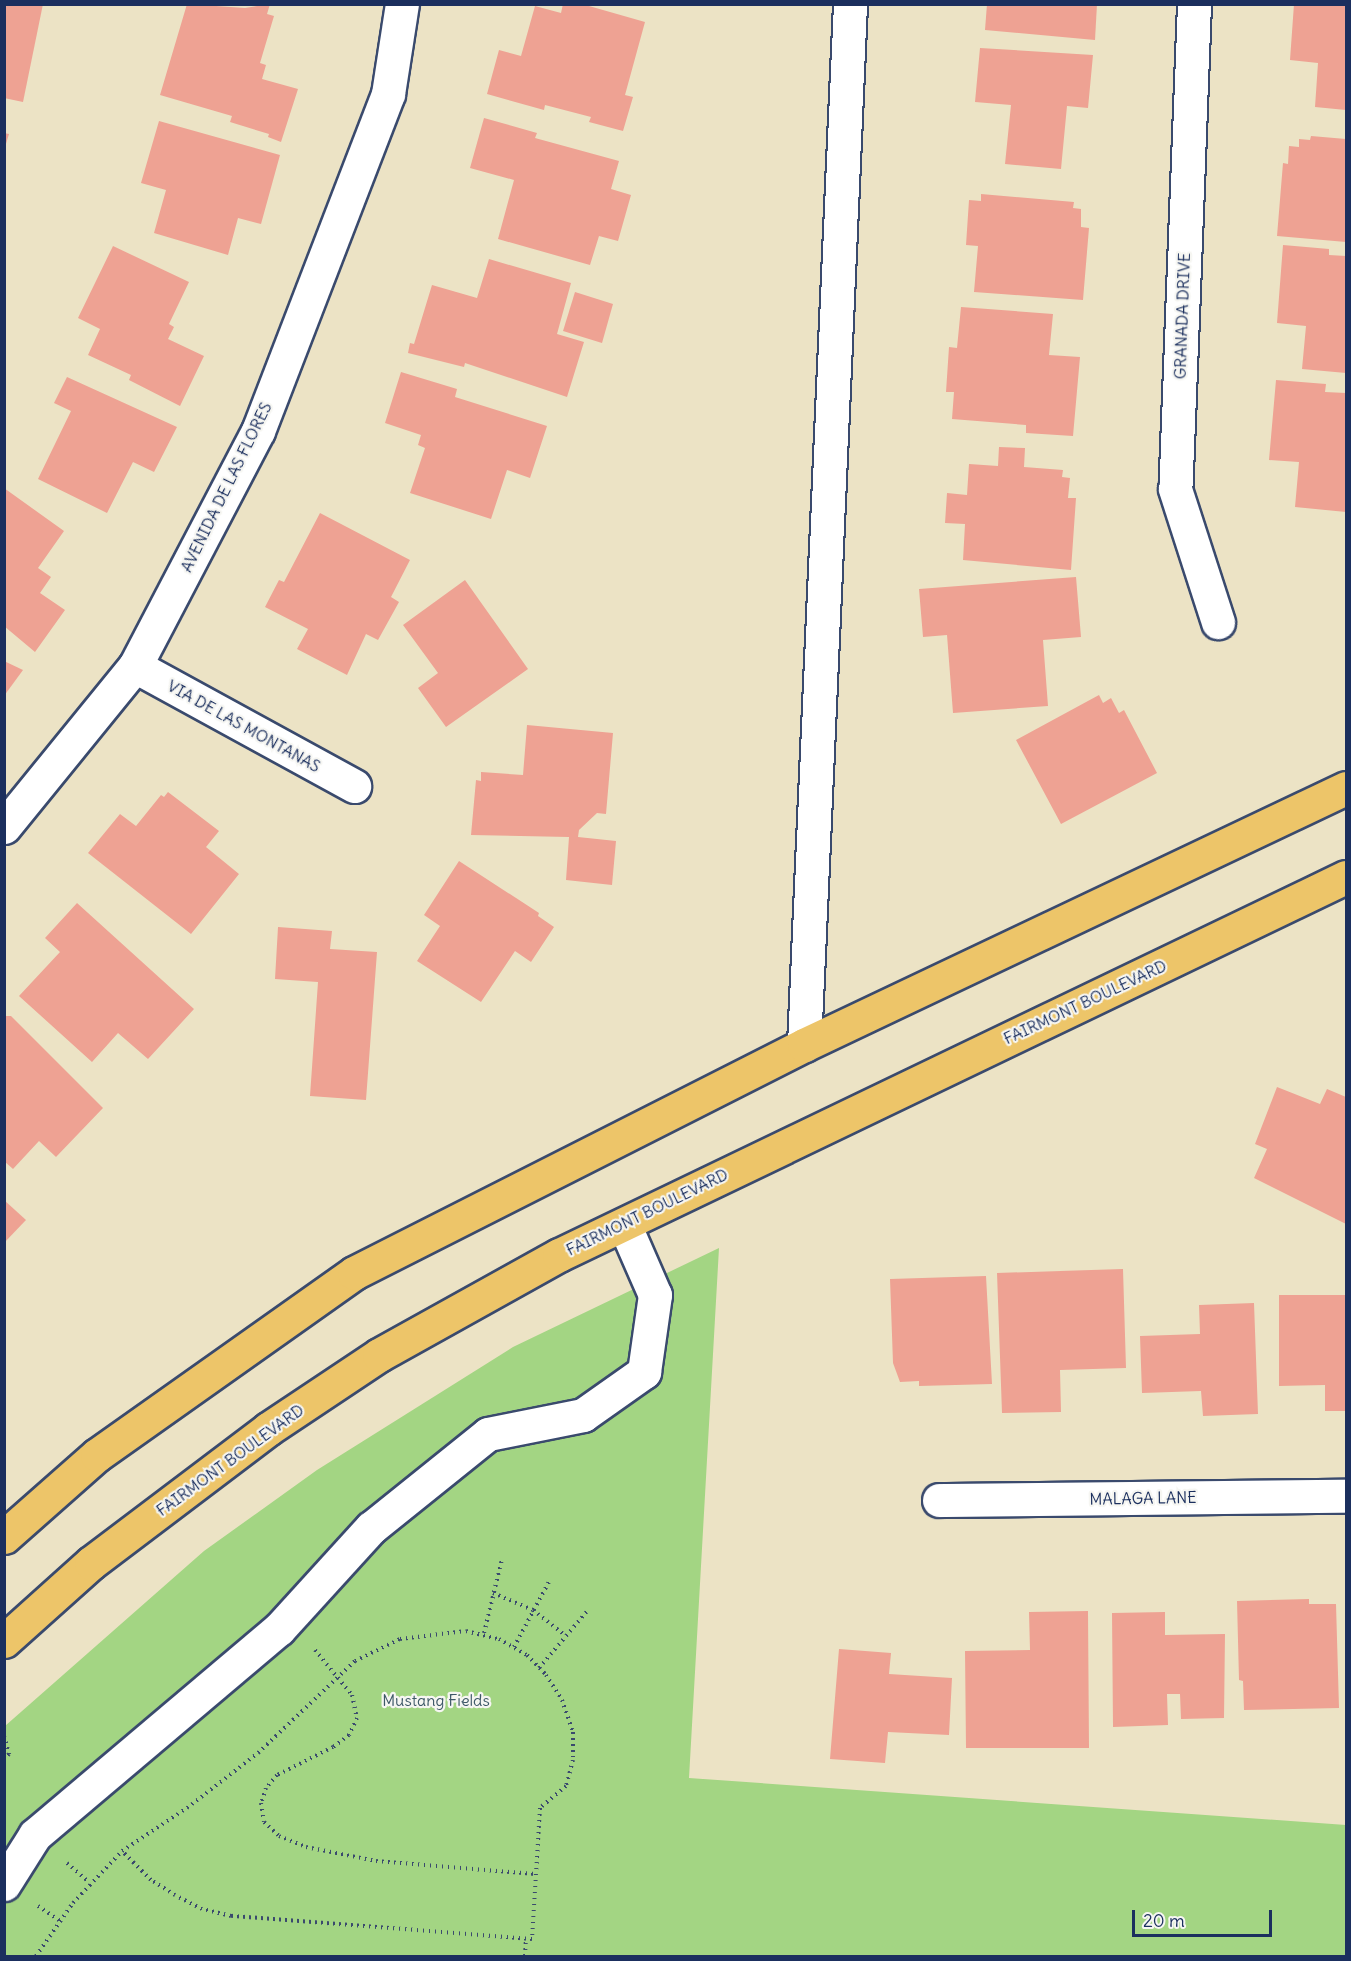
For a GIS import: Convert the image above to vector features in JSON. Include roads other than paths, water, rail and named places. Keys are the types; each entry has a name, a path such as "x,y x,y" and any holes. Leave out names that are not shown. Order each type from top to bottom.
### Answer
{"main road":[{"path":"4,1537 97,1455 354,1273 804,1045 1347,788"},
{"name":"FAIRMONT BOULEVARD","path":"4,1641 91,1563 268,1429 379,1355 559,1255 1347,877"}],"street":[{"name":"AVENIDA DE LAS FLORES","path":"4,827 135,666 258,431 388,94 402,4"},
{"path":"804,1045 850,4"},
{"name":"GRANADA DRIVE","path":"1194,4 1175,489 1218,622"},
{"name":"VIA DE LAS MONTANAS","path":"135,666 354,786"},
{"path":"4,1884 34,1835 279,1629 371,1528 488,1434 583,1415 644,1372 655,1295 624,1224"},
{"name":"MALAGA LANE","path":"939,1500 1347,1496"}],"park label":[{"name":"Mustang Fields","path":"436,1700"}]}
